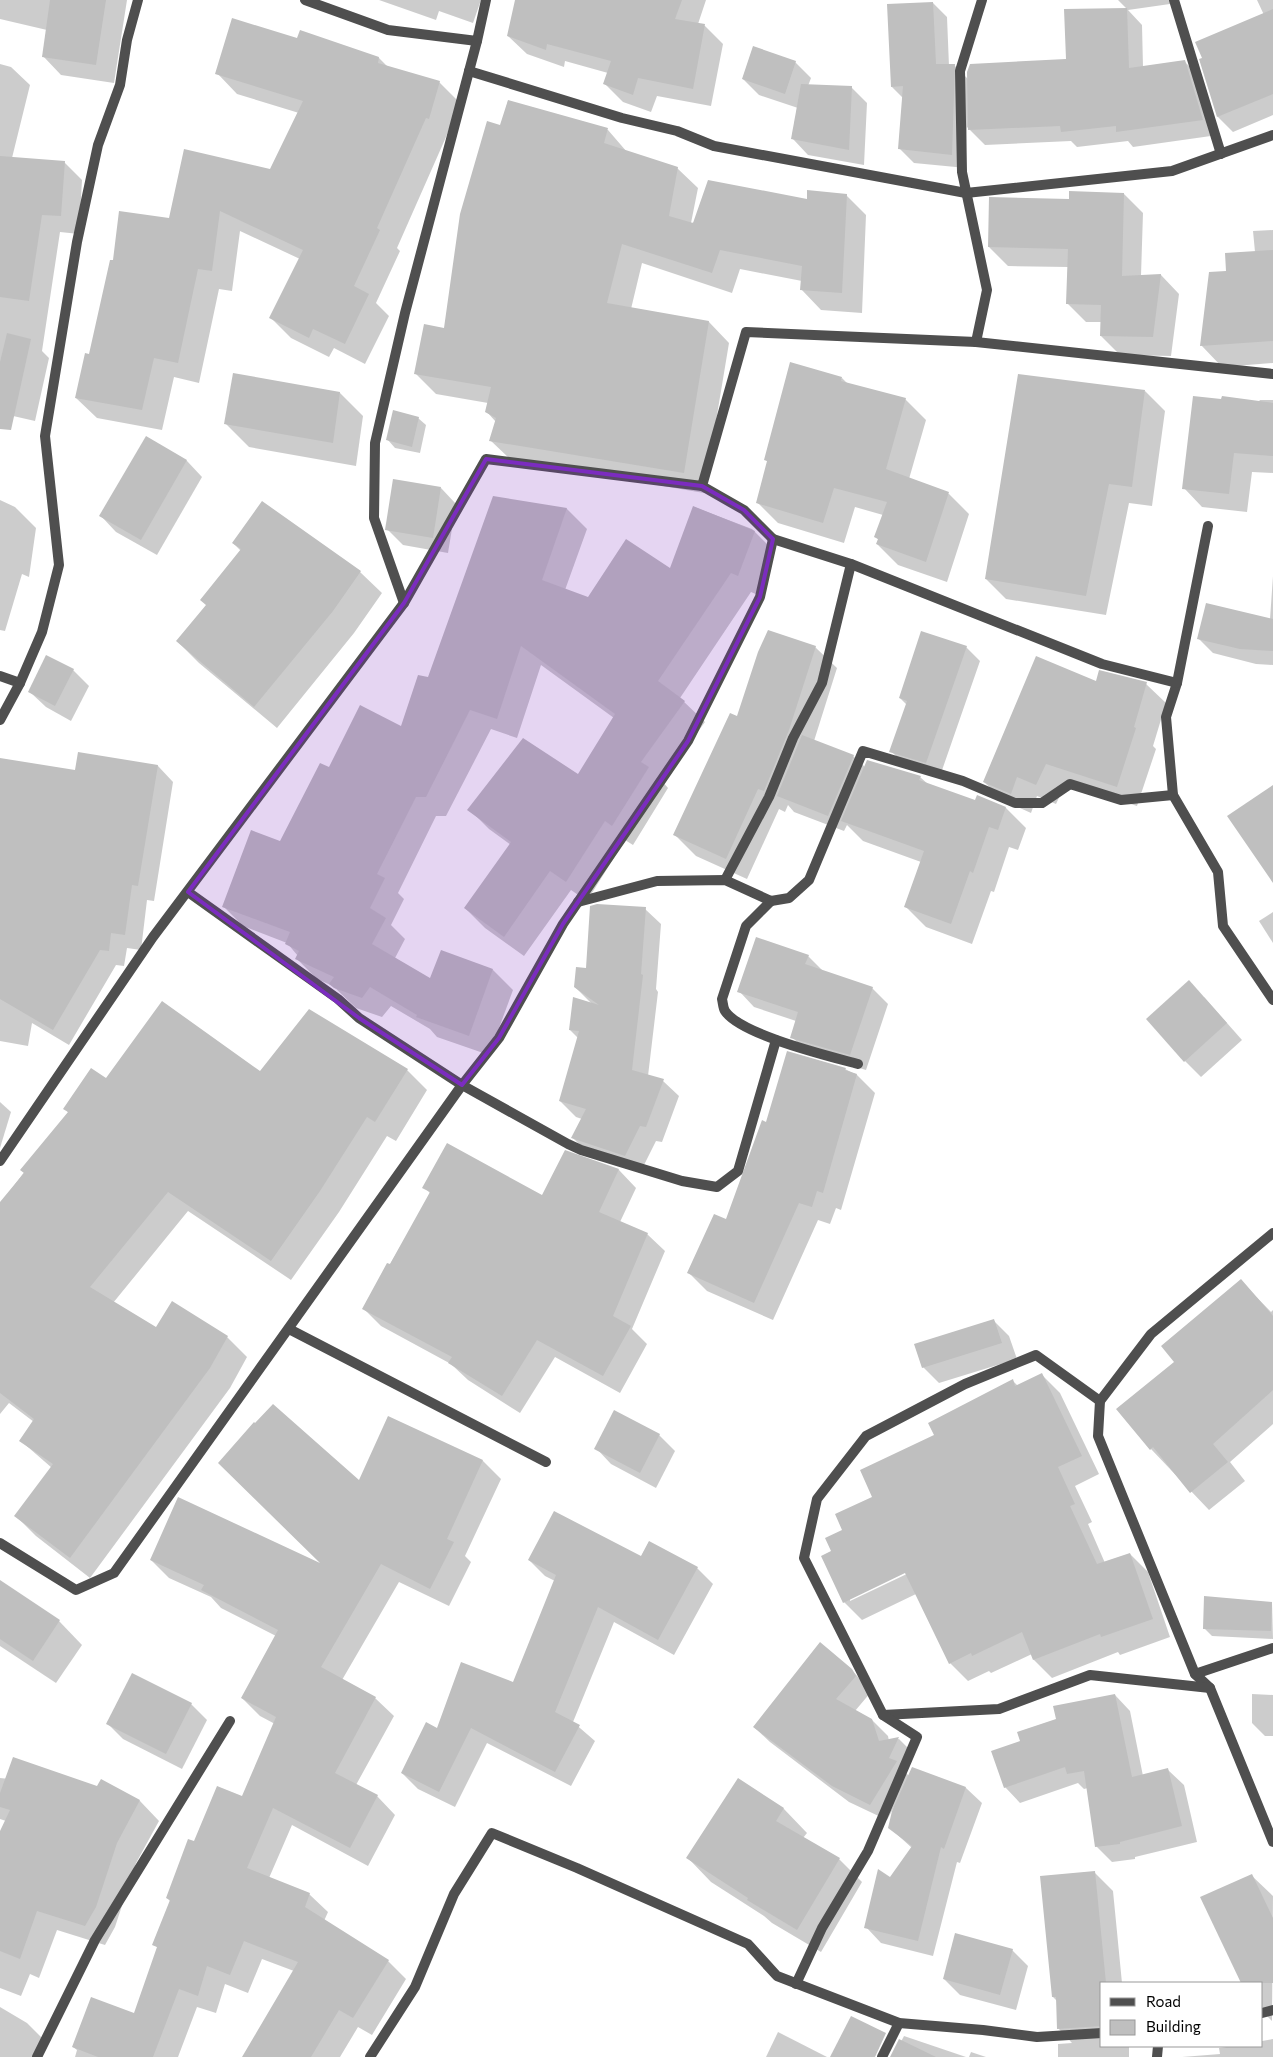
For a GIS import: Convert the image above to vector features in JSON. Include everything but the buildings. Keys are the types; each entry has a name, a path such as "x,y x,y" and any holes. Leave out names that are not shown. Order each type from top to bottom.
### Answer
{"street":[{"path":"0,720 20,683 42,632 59,565 45,436 98,145 120,85 127,40 138,0"},
{"path":"305,0 388,30 477,41"},
{"path":"404,603 374,518 375,443 405,313 477,41 486,0"},
{"path":"976,342 987,290 962,172 960,72 982,0"},
{"path":"1174,0 1221,154"},
{"path":"469,71 622,118 677,131 714,146 966,193 1172,171 1273,135"},
{"path":"702,486 746,332 976,342 1273,374"},
{"path":"0,1161 154,936 404,603 486,460 702,486 744,510 773,539 851,564 1102,664 1177,683"},
{"path":"1208,526 1177,683 1166,717 1173,795 1218,872 1223,926 1273,1000"},
{"path":"0,1543 76,1590 114,1573 462,1086 499,1038 563,924 688,741 760,597 773,539"},
{"path":"725,880 769,797 793,738 822,682 851,564"},
{"path":"0,676 20,683"},
{"path":"578,902 656,880 725,880 771,901 789,898 809,880 863,751 963,781 1015,803 1042,803 1070,784 1121,800 1173,795"},
{"path":"188,892 338,999 359,1018 462,1086 529,1124 581,1150 682,1181 717,1187 738,1171 776,1040"},
{"path":"771,901 746,926 722,999 725,1011 737,1021 776,1040 858,1064"},
{"path":"1273,1233 1152,1334 1100,1400 1098,1436 1195,1674 1210,1688 1273,1842"},
{"path":"289,1329 546,1462"},
{"path":"796,1984 822,1928 868,1851 917,1737 883,1716 804,1558 817,1499 866,1436 965,1384 1036,1355 1100,1400"},
{"path":"1195,1674 1273,1648"},
{"path":"883,1716 998,1709 1090,1675 1210,1688"},
{"path":"37,2057 95,1940 230,1721"},
{"path":"370,2057 415,1987 454,1894 492,1833 577,1868 748,1944 777,1976 899,2023 983,2030 1037,2037 1100,2034"},
{"path":"882,2057 899,2023"}],"highlighted area":[{"path":"486,459 702,486 744,510 773,539 760,597 688,741 563,924 499,1038 462,1085 359,1018 188,892 404,603"}]}
